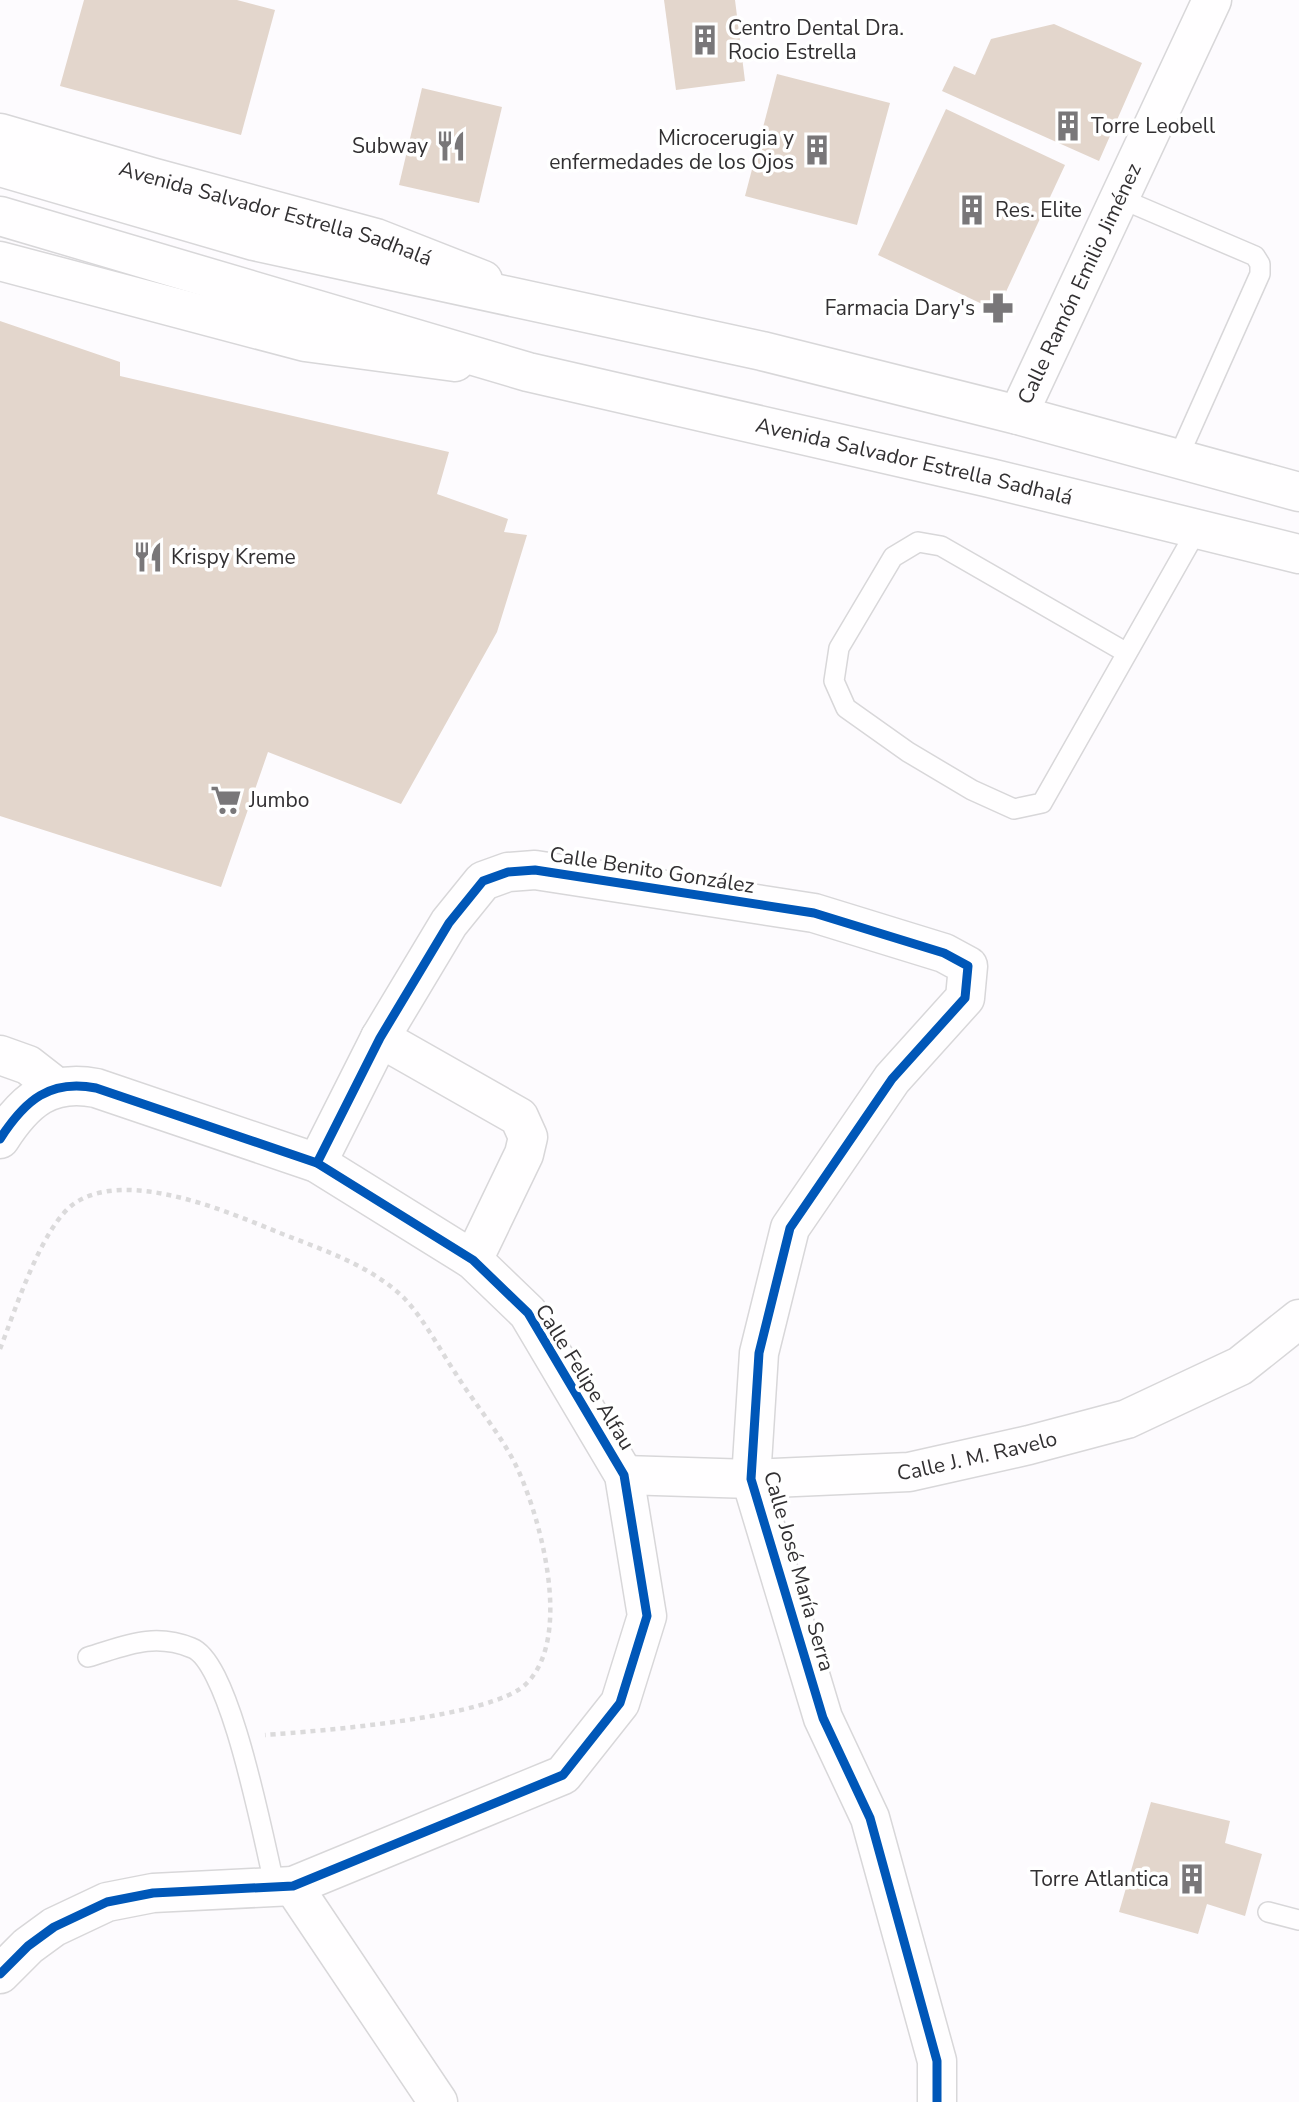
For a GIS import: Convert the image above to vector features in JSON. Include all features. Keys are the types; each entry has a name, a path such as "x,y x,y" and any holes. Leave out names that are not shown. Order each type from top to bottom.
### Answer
{"main road":[{"name":"Calle Ramón Emilio Jiménez","path":"1018,415 1117,197 1212,0"},
{"name":"Avenida Salvador Estrella Sadhalá","path":"0,133 376,238 547,305"},
{"name":"Avenida Salvador Estrella Sadhalá","path":"0,167 254,241 762,351 1018,415 1299,492"},
{"name":"Avenida Salvador Estrella Sadhalá","path":"0,216 528,372 1198,528 1299,555"},
{"name":"Avenida Salvador Estrella Sadhalá","path":"0,261 305,342 528,372"},
{"name":"Calle Benito González","path":"317,1163 380,1038 449,923 483,881 508,872 535,870 814,913 944,953 968,966"},
{"name":"Calle José María Serra","path":"937,2102 937,2061 870,1818 823,1718 751,1479 759,1353 790,1228 892,1079 965,998 968,966"},
{"path":"380,1038 519,1117 528,1137 524,1154 473,1260"},
{"path":"0,1055 28,1065 55,1086 12,1119 0,1139"},
{"name":"Calle Felipe Alfau","path":"0,1974 28,1946 54,1927 107,1902 153,1893 284,1887 563,1775 621,1703 647,1616 624,1475 528,1313 473,1260 317,1163 96,1087 74,1083 55,1086"},
{"name":"Calle J. M. Ravelo","path":"624,1475 751,1479 909,1472 1127,1419 1240,1366 1299,1319"},
{"path":"284,1887 438,2102"}],"lane":[{"path":"1117,197 1255,256 1260,264 1260,274 1177,460"},
{"path":"1127,653 941,546 918,542 893,558 839,649 834,681 846,708 908,752 972,790 1014,809 1042,803 1198,528"},
{"path":"88,1657 152,1638 194,1648 215,1672 238,1735 284,1887"},
{"path":"1268,1912 1299,1920"}],"path":[{"path":"0,1349 34,1265 54,1225 75,1203 101,1192 150,1191 205,1203 356,1263 404,1298 519,1472 544,1553 553,1606 544,1653 527,1684 484,1707 352,1727 238,1735"}],"building":[{"path":"84,0 237,0 275,10 241,135 60,86"},
{"name":"Centro Dental Dra. Rocio Estrella","path":"664,0 735,0 745,81 676,90"},
{"name":"Torre Leobell","path":"1054,24 1142,63 1099,161 942,91 954,66 975,75 991,39"},
{"name":"Microcerugia y enfermedades de los Ojos","path":"777,74 890,103 857,225 745,196"},
{"name":"Subway","path":"422,88 502,107 479,203 399,185"},
{"name":"Res. Elite","path":"946,109 1065,165 997,311 878,255"},
{"path":"0,321 120,362 120,376 449,452 437,494 508,519 504,532 527,535 497,632 401,804 268,752 221,887 0,816"},
{"name":"Torre Atlantica","path":"1151,1802 1230,1821 1225,1843 1262,1854 1245,1916 1207,1904 1198,1934 1119,1912"}],"cycle path":[{"path":"317,1163 380,1038 449,923 483,881 508,872 535,870 814,913 944,953 968,966 965,998 892,1079 790,1228 759,1353 751,1479 823,1718 870,1818 937,2061 937,2102"},
{"path":"0,1139 19,1113 40,1095 65,1087 96,1088 317,1163 473,1260 528,1313 624,1475 647,1616 620,1703 563,1775 293,1886 153,1893 107,1902 54,1927 28,1946 0,1974"}],"place":[{"name":"Centro Dental Dra. Rocio Estrella","path":"705,40"},
{"name":"Torre Leobell","path":"1068,126"},
{"name":"Subway","path":"451,146"},
{"name":"Microcerugia y enfermedades de los Ojos","path":"817,150"},
{"name":"Res. Elite","path":"972,210"},
{"name":"Farmacia Dary's","path":"998,308"},
{"name":"Krispy Kreme","path":"148,557"},
{"name":"Jumbo","path":"226,800"},
{"name":"Torre Atlantica","path":"1192,1879"}]}
